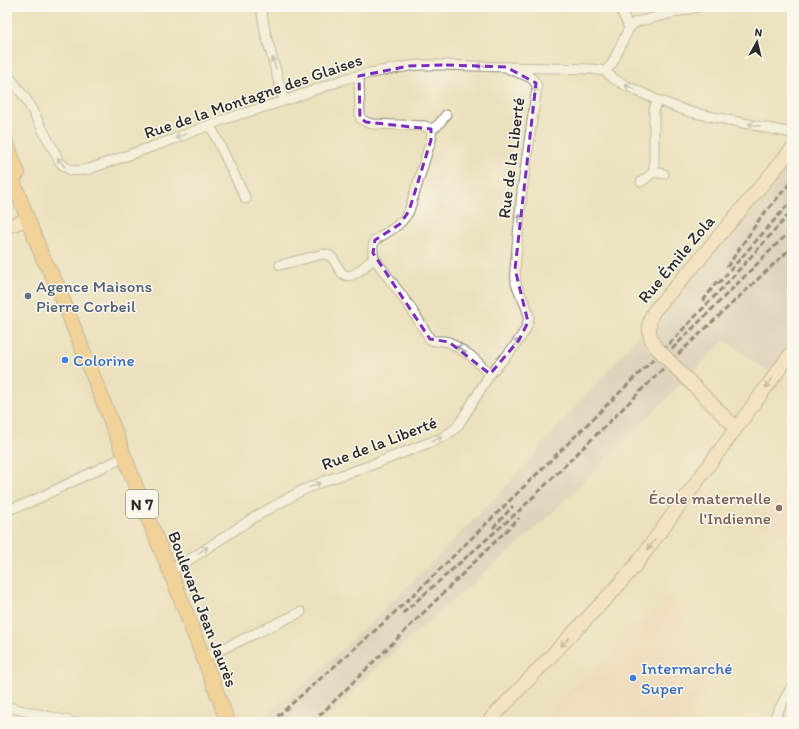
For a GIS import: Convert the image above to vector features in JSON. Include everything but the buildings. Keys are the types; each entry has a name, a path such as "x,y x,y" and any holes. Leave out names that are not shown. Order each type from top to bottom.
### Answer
{"main road":[{"name":"Boulevard Jean Jaurès","path":"7,144 51,256 57,285"},
{"name":"Rue Émile Zola","path":"736,428 655,346 649,329 649,319 654,311 792,149"},
{"name":"Boulevard Jean Jaurès","path":"7,165 42,256 57,285 228,722"},
{"path":"7,226 28,219"},
{"path":"488,722 630,572 653,543 792,352"}],"street":[{"path":"261,7 265,31 284,101"},
{"path":"620,7 629,28"},
{"path":"698,7 636,22 629,28 612,64 605,71 614,79 627,86 657,100 690,112 792,133"},
{"name":"Rue de la Montagne des Glaises","path":"7,75 26,99 60,162 65,168 72,171 81,171 174,139 226,119 284,101 348,78 409,66 446,65 506,68 591,69 605,71"},
{"name":"Rue de la Liberté","path":"170,571 253,518 309,487 369,466 441,438 451,432 457,427 490,374 519,340 526,329 529,316 516,284 515,269 523,184 537,87 536,83 530,77 506,68"},
{"path":"359,76 360,118 372,124 425,126 431,130"},
{"path":"654,172 654,110 657,100"},
{"path":"431,130 438,125 446,115"},
{"path":"210,125 246,199"},
{"path":"431,130 431,140 409,211 400,224 375,240 373,244 374,258 410,307 430,339 434,341 449,342 471,356 490,374"},
{"path":"641,182 654,172 664,174"},
{"path":"280,265 323,254 329,255 339,270 343,274 348,275 355,274 374,258"},
{"path":"7,510 39,498 124,457"},
{"path":"203,656 216,652 301,612"},
{"path":"772,722 792,686"},
{"path":"7,707 73,722"}],"highlighted area":[{"path":"446,65 506,67 536,83 515,269 528,322 519,340 490,374 449,342 430,339 373,253 375,240 400,224 409,211 431,140 431,129 366,122 360,118 359,76 409,66"}],"shaded area":[{"path":"792,155 792,341 770,373 725,340 542,523 372,672 322,722 257,722 325,665 428,566 508,484 667,303"},
{"name":"École maternelle l'Indienne","path":"792,486 792,541 752,519 782,496"},
{"path":"668,596 706,647 708,646 727,669 688,713 694,722 542,722 562,696 609,657 622,639 638,623 656,609"}],"railway":[{"path":"727,267 761,217 792,181"},
{"path":"718,284 792,200"},
{"path":"271,722 379,627 427,582 670,343 792,211"},
{"path":"672,349 792,229"},
{"path":"403,613 521,509 673,359 792,247"},
{"path":"703,301 719,279"},
{"path":"493,528 513,506"},
{"path":"313,722 519,518"}],"place":[{"name":"Agence Maisons Pierre Corbeil","path":"28,296"},
{"name":"Colorine","path":"65,360"},
{"name":"École maternelle l'Indienne","path":"779,508"},
{"name":"Intermarché Super","path":"633,678"}]}
